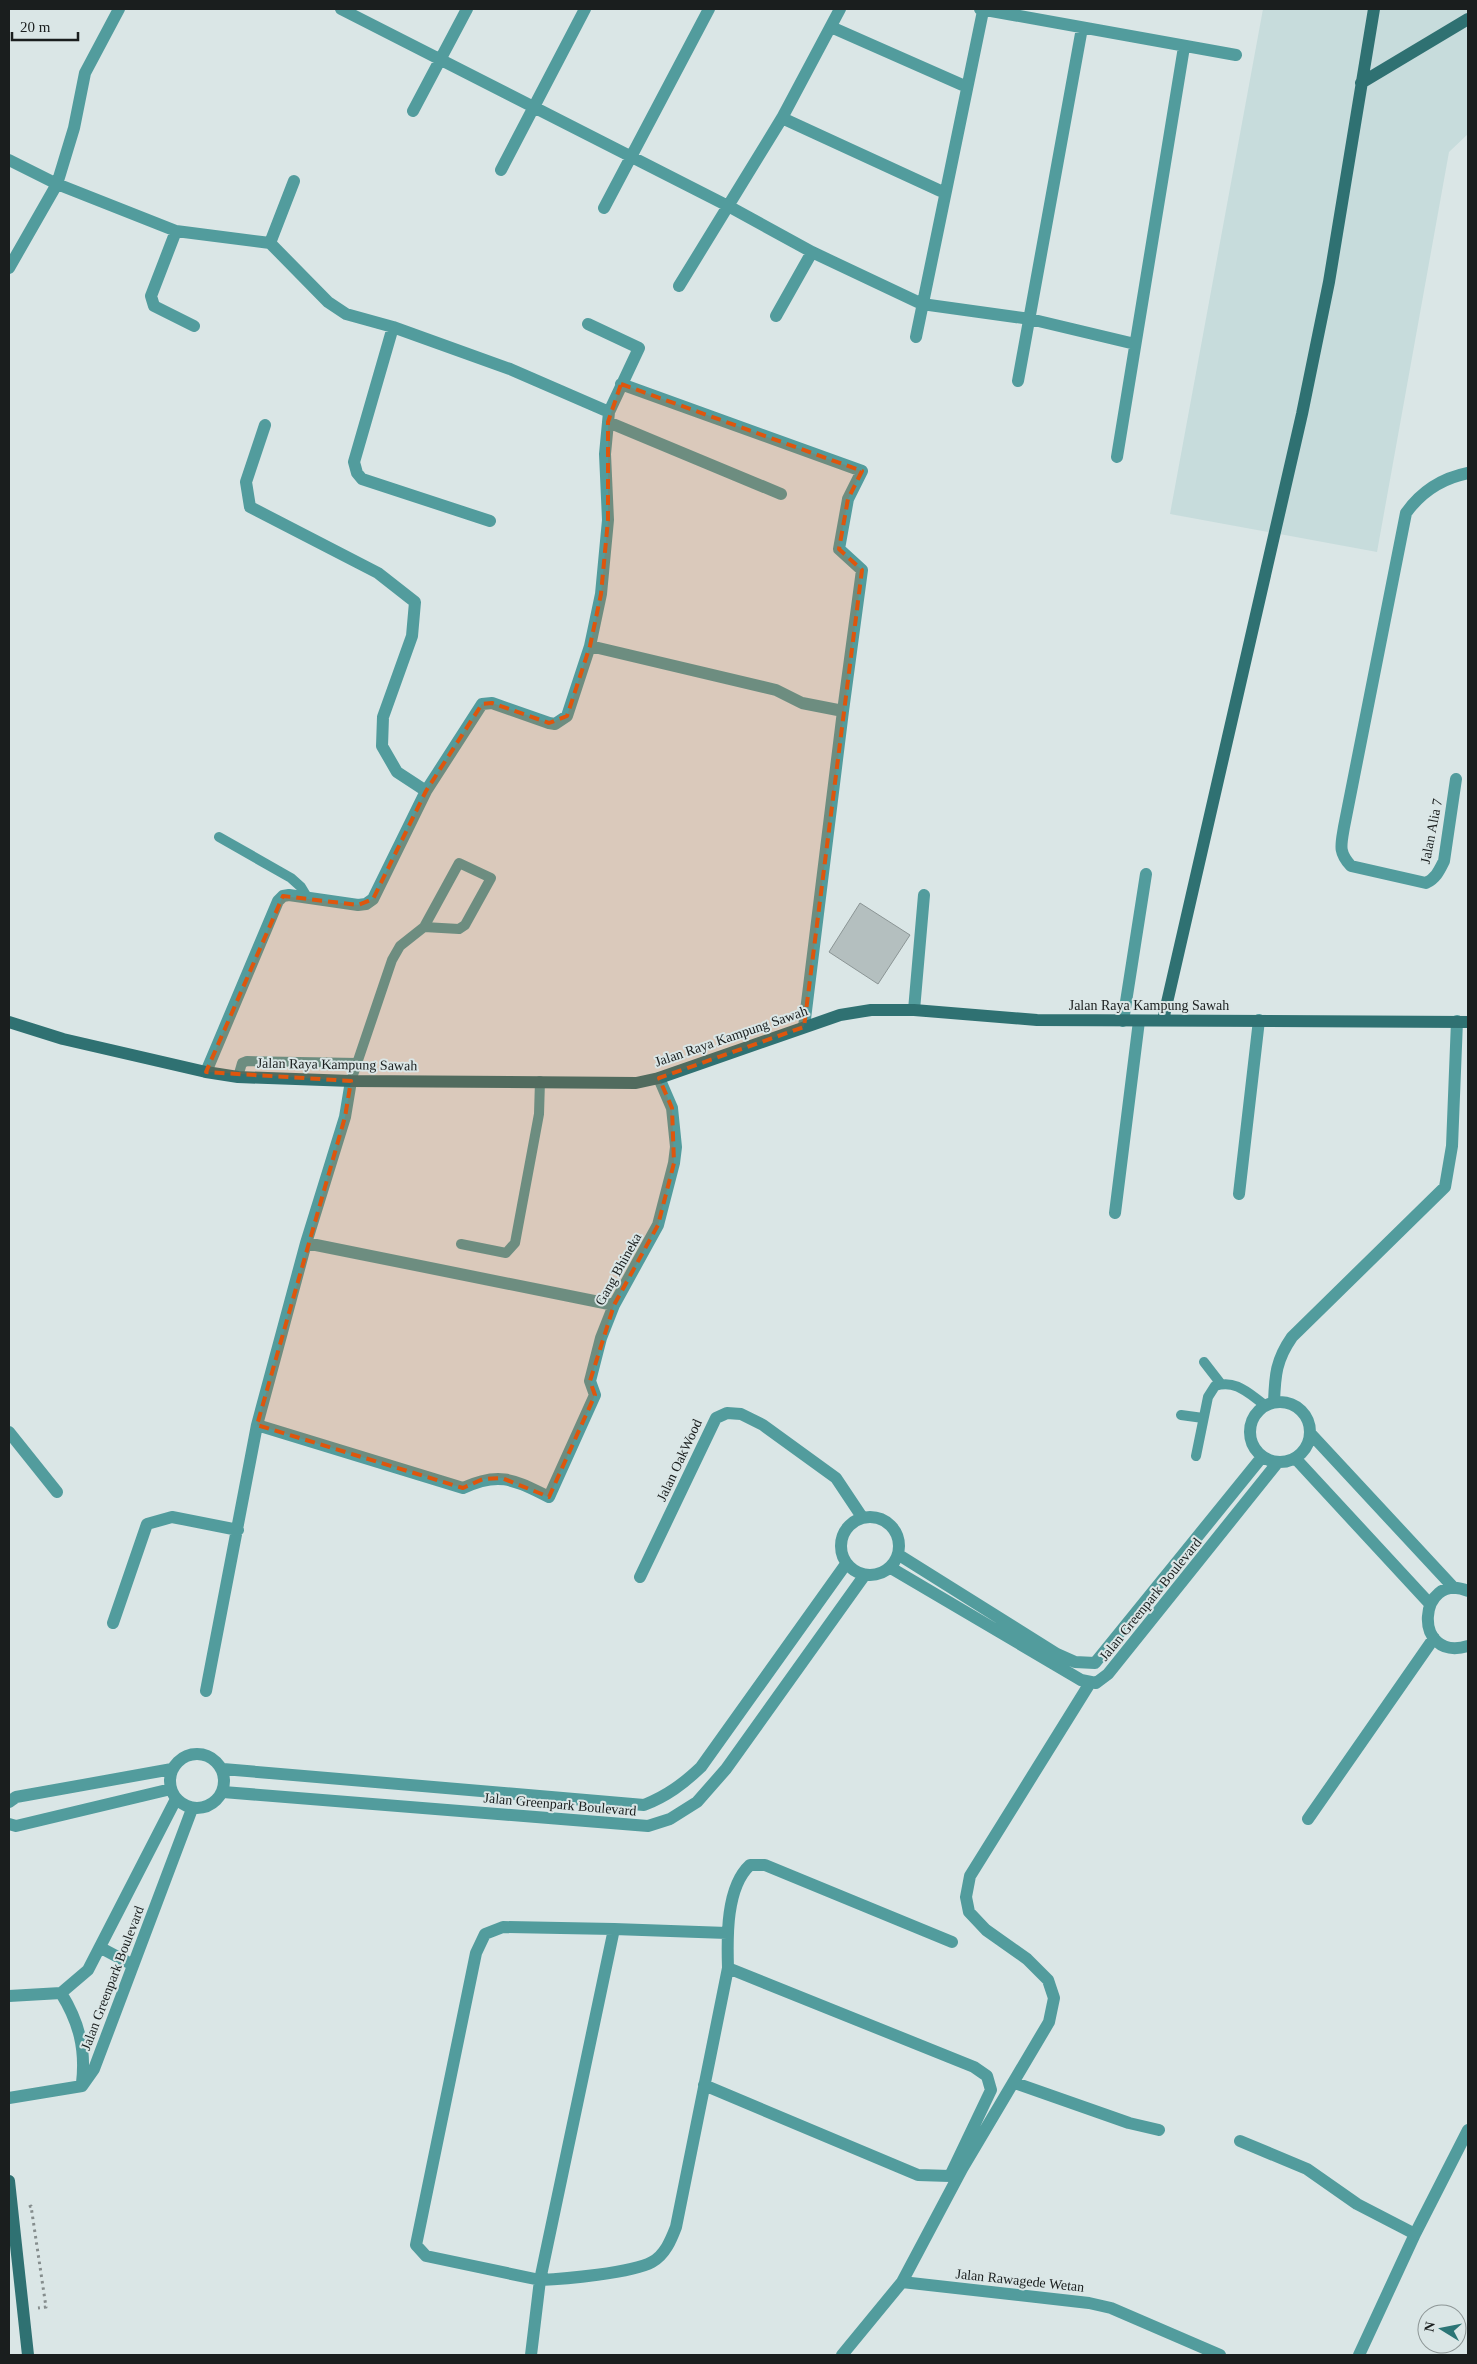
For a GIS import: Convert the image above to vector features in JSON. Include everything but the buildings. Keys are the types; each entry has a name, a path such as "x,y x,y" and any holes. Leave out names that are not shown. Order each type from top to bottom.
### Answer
{"street":[{"path":"9,268 57,184 74,128 85,73 119,9"},
{"path":"343,9 730,207 812,252 922,304 1030,319 1135,344"},
{"path":"413,111 467,9"},
{"path":"501,170 586,9"},
{"path":"604,208 709,9"},
{"path":"679,286 730,207 782,118 840,9"},
{"path":"1163,1020 1302,414 1329,282 1374,9"},
{"path":"916,337 982,10 1236,55"},
{"path":"1361,83 1468,19"},
{"path":"831,27 967,87"},
{"path":"1018,381 1082,28"},
{"path":"1117,457 1184,47"},
{"path":"782,118 945,193"},
{"path":"9,160 57,184 176,231 270,243 328,302 346,314 393,327 510,369 608,417 781,494"},
{"path":"270,243 294,182"},
{"path":"176,231 150,296 151,303 194,326"},
{"path":"776,316 812,252"},
{"path":"206,1072 278,901 283,896 289,895 358,905 366,904 373,899 426,791 485,703 492,703 549,723 563,721 567,716 590,646 601,594 608,520 605,454 608,417 621,384 639,348 588,324"},
{"path":"393,327 354,462 357,473 362,479 490,521"},
{"path":"621,384 862,471 848,499 839,549 862,570 804,1026"},
{"path":"265,425 246,482 250,507 378,573 415,602 412,636 383,717 382,746 396,772 426,791"},
{"name":"Jalan Alia 7","path":"1456,779 1444,862 1438,874 1432,880 1426,883 1351,866 1343,857 1341,848 1344,827 1406,513 1414,502 1435,486 1456,476 1468,473"},
{"path":"590,646 776,690 802,703 843,711"},
{"path":"1123,1021 1146,874"},
{"path":"914,1010 924,895"},
{"name":"Jalan Raya Kampung Sawah","path":"9,1022 63,1039 206,1072 238,1077 351,1081 636,1083 659,1078 804,1026 840,1015 871,1010 914,1010 1037,1020 1463,1022"},
{"path":"1238,1194 1259,1020"},
{"path":"1115,1213 1139,1021"},
{"path":"1269,1404 1292,1404 1300,1409 1309,1424 1310,1433 1306,1447 1295,1458 1278,1462 1262,1456 1255,1449 1250,1430 1252,1420 1269,1404 1281,1352 1292,1338 1445,1187 1452,1146 1463,1022"},
{"name":"Gang Bhineka","path":"257,1425 463,1488 483,1478 502,1478 549,1497 595,1395 590,1381 601,1338 614,1305 658,1225 676,1147 672,1108 659,1078"},
{"path":"206,1691 257,1425 306,1243 345,1118 351,1081"},
{"path":"306,1243 614,1305"},
{"name":"Jalan OakWood","path":"640,1577 716,1418 727,1413 741,1414 763,1425 836,1478 862,1517"},
{"path":"9,1432 57,1492"},
{"path":"1310,1433 1454,1588"},
{"name":"Jalan Greenpark Boulevard","path":"899,1555 1057,1654 1075,1662 1095,1663 1262,1456"},
{"path":"1295,1458 1430,1604"},
{"name":"Jalan Greenpark Boulevard","path":"1090,1683 1102,1680 1108,1674 1278,1462"},
{"path":"862,1517 884,1518 898,1534 899,1555 891,1568 879,1575 864,1576 846,1564 840,1546 846,1527 862,1517"},
{"path":"113,1622 147,1524 172,1518 238,1530"},
{"name":"Jalan Greenpark Boulevard","path":"223,1769 310,1774 644,1805 662,1798 680,1786 701,1767 846,1564"},
{"path":"842,2355 902,2282 962,2169 1049,2022 1054,1998 1048,1980 1027,1959 986,1930 969,1912 966,1897 970,1876 1090,1683 1081,1680 891,1568"},
{"name":"Jalan Greenpark Boulevard","path":"223,1792 648,1826 670,1819 697,1802 726,1769 864,1576"},
{"path":"1468,1591 1454,1588 1440,1592 1430,1604 1427,1615 1428,1627 1439,1643 1454,1648 1468,1646"},
{"path":"1308,1820 1434,1638"},
{"path":"197,1753 212,1757 223,1769 223,1792 210,1806 192,1809 173,1794 170,1779 172,1769 182,1758 197,1753"},
{"path":"9,1802 16,1797 172,1769"},
{"path":"307,1798 310,1774"},
{"path":"9,1824 16,1826 173,1794"},
{"name":"Jalan Greenpark Boulevard","path":"61,1993 88,1970 101,1948 173,1794"},
{"name":"Jalan Greenpark Boulevard","path":"82,2086 94,2069 192,1809"},
{"path":"727,1933 503,1927 485,1934 476,1953 416,2245 426,2256 540,2280 567,2279 652,2262 668,2246 676,2227 728,1968 727,1933 736,1888 741,1873 750,1865 765,1865 952,1942"},
{"path":"531,2355 540,2280 614,1929"},
{"path":"101,1948 133,1965"},
{"path":"704,2085 918,2175 934,2177 950,2176 991,2090 987,2076 974,2067 728,1968"},
{"path":"9,1996 61,1993 79,2028 84,2067 82,2086 9,2098"},
{"path":"1015,2082 1129,2123 1159,2130"},
{"path":"1359,2355 1415,2234 1468,2130"},
{"path":"1240,2141 1307,2169 1357,2204 1415,2234"},
{"path":"9,2181 28,2355"},
{"name":"Jalan Rawagede Wetan","path":"902,2282 1089,2303 1111,2308 1220,2355"}],"lane":[{"path":"220,837 291,878 301,887 307,898"},
{"path":"351,1081 392,960 400,946 424,927 459,863 491,878 465,925 459,929 424,927"},
{"path":"238,1077 242,1063 247,1061 358,1063"},
{"path":"461,1244 506,1253 516,1243 539,1114 540,1081"},
{"path":"1204,1362 1220,1384"},
{"path":"1196,1456 1203,1418 1211,1390 1220,1384 1231,1384 1239,1386 1269,1404"},
{"path":"1180,1414 1203,1418"}],"path":[{"path":"32,2206 46,2307"}],"highlighted area":[{"path":"621,384 862,471 848,499 839,549 862,570 804,1027 659,1078 672,1108 674,1163 658,1225 614,1305 590,1381 595,1395 549,1497 502,1478 483,1479 463,1488 257,1425 345,1117 351,1081 206,1072 283,896 358,905 373,899 426,791 482,704 492,703 549,723 567,716 590,646 601,594 608,520 608,422"}],"shaded area":[{"path":"1263,9 1468,9 1468,134 1449,152 1377,552 1170,514"}]}
